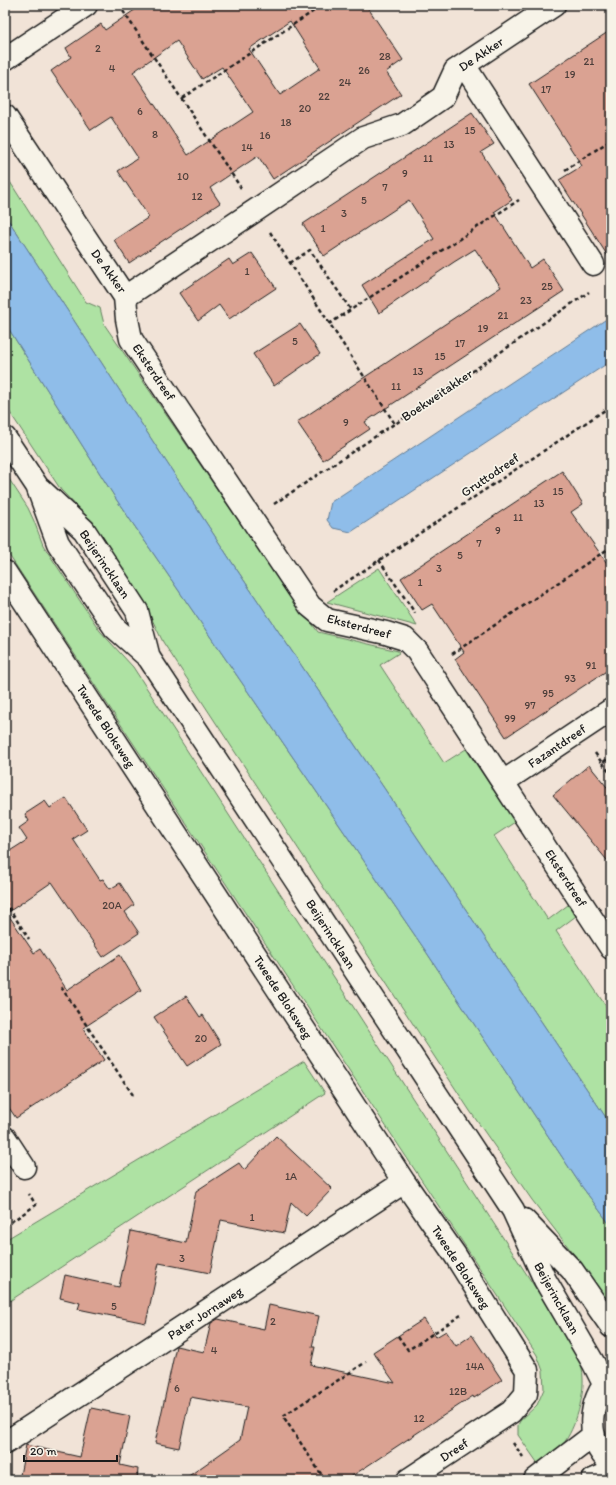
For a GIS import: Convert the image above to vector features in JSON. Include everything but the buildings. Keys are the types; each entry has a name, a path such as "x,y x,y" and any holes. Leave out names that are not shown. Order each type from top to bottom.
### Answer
{"street":[{"path":"5,59 86,5"},
{"name":"De Akker","path":"5,116 125,297 363,138 402,125 443,97 455,71 554,5"},
{"path":"464,64 593,264"},
{"name":"Eksterdreef","path":"125,297 131,339 310,606 327,620 386,633 405,639 417,651 611,948"},
{"name":"Beijerincklaan","path":"5,438 37,486 84,530 136,611 149,658"},
{"name":"Beijerincklaan","path":"37,486 58,543 115,628 149,658 513,1210 545,1280 594,1364 608,1380"},
{"name":"Tweede Bloksweg","path":"5,572 404,1182 454,1255 527,1370 526,1394 511,1412 499,1420"},
{"name":"Fazantdreef","path":"502,782 611,710"},
{"path":"5,1138 24,1166"},
{"name":"Pater Jornaweg","path":"5,1443 404,1182"},
{"name":"Beijerincklaan","path":"513,1210 572,1270 611,1326"},
{"path":"608,1380 597,1395 593,1408 592,1421 594,1435 599,1448 606,1460 611,1464"},
{"name":"Dreef","path":"408,1480 499,1420"},
{"path":"537,1479 594,1435"},
{"path":"593,1480 611,1472"}],"path":[{"path":"119,5 256,210"},
{"path":"182,98 323,5"},
{"path":"329,324 611,140"},
{"name":"Boekweitakker","path":"256,210 394,424 594,288"},
{"path":"290,263 310,250 351,310"},
{"name":"Gruttodreef","path":"310,606 611,406"},
{"path":"252,519 394,424"},
{"path":"428,670 611,547"},
{"path":"379,560 422,624 417,651"},
{"path":"602,762 611,774"},
{"path":"5,902 29,939"},
{"path":"61,988 133,1096"},
{"path":"5,1226 36,1205 24,1186 24,1166"},
{"path":"398,1336 408,1350 483,1301"},
{"path":"325,1480 283,1416 366,1362"},
{"path":"499,1420 537,1479"}],"green space":[{"path":"5,174 86,302 100,308 104,324 262,555 318,632 398,651 399,653 380,665 444,763 466,749 515,822 494,836 548,920 568,905 576,916 556,931 611,1014 611,1125 235,567 5,215"},
{"path":"5,323 116,499 425,950 580,1184 611,1226 611,1307 582,1265 532,1200 470,1111 163,642 142,599 87,517 61,490 5,405"},
{"path":"5,473 28,508 43,545 100,631 133,667 579,1355 583,1373 583,1387 580,1406 574,1425 570,1434 560,1448 539,1465 518,1435 518,1425 520,1421 537,1405 544,1389 543,1371 537,1355 5,549"},
{"path":"379,568 417,626 327,602"},
{"path":"304,1061 325,1093 5,1304 5,1240"}],"water":[{"path":"5,215 235,567 611,1125 611,1226 580,1184 425,950 116,499 5,323"},
{"path":"611,316 611,361 351,532 333,528 327,520 331,502"}]}
